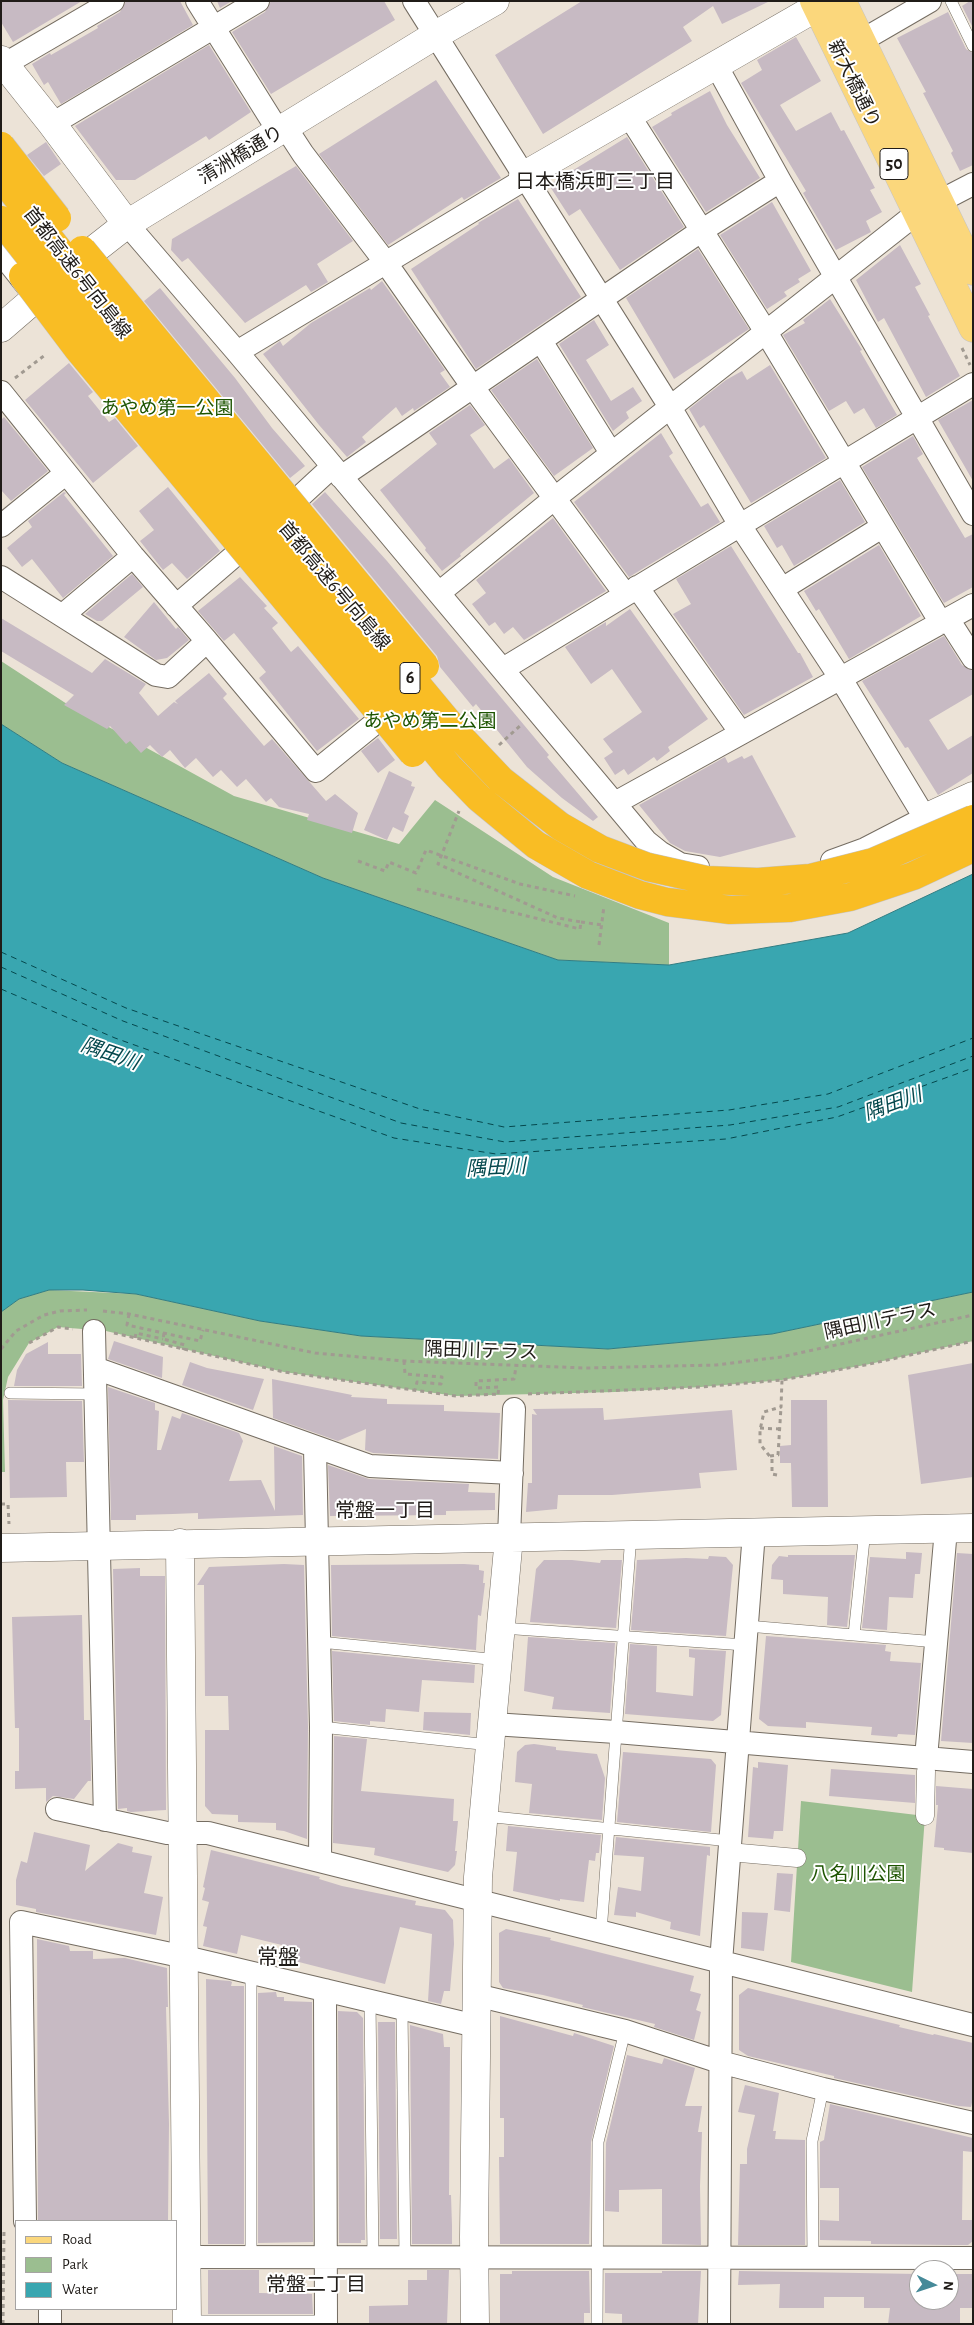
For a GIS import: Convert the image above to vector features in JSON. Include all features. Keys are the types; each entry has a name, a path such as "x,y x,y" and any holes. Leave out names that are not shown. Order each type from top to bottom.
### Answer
{"highway":[{"path":"1,146 95,266 385,617 524,793 548,817"},
{"name":"首都高速6号向島線","path":"1,177 115,322 463,740 501,780 548,817 600,849 648,867 706,880 758,882 810,878 865,864 902,851 973,819"},
{"name":"首都高速6号向島線","path":"1,220 93,337 449,767 500,816 536,845 588,875 640,895 667,902 730,910 790,908 850,897 913,876 973,848"},
{"name":"6","path":"1,247 78,349 337,664 429,771 463,801 536,845"}],"main road":[{"name":"新大橋通り","path":"824,3 861,41 928,207 973,328"},
{"name":"新大橋通り","path":"824,3 928,207 973,271"}],"street":[{"path":"113,1 3,62 52,124 126,224 237,352 646,841 661,853 680,864 698,867 750,870 814,865 844,858 865,849 973,796"},
{"path":"198,1 213,27 283,130 386,262 472,386 555,498 631,591 741,734"},
{"path":"52,124 258,1"},
{"path":"414,1 434,36 670,407 741,527 841,679 925,818"},
{"name":"清洲橋通り","path":"1,328 67,271 126,224 283,130 434,36 495,1"},
{"path":"861,41 930,1"},
{"path":"237,352 628,114 824,3"},
{"path":"716,65 780,182 916,420 973,514"},
{"path":"628,114 766,332 882,527 944,621 973,658"},
{"path":"176,606 337,472 541,341 701,232 780,182"},
{"path":"439,593 611,453 835,277 928,207 973,184"},
{"path":"1,254 37,298"},
{"path":"541,341 611,453"},
{"path":"503,669 741,527 973,384"},
{"path":"6,387 65,474 316,771 374,724"},
{"path":"6,514 65,474"},
{"path":"782,589 882,527"},
{"path":"64,615 133,556"},
{"path":"1,577 64,615 156,675 168,677 207,641"},
{"path":"615,803 973,605"},
{"path":"96,1317 95,1368 105,1820"},
{"path":"95,1368 370,1466 512,1473"},
{"path":"476,2324 477,1901 509,1537 512,1473 511,1398"},
{"path":"316,1448 316,1540 321,1727 320,1860"},
{"path":"4,1540 99,1545 973,1528"},
{"path":"925,1816 926,1764 946,1529"},
{"path":"719,2324 720,1962 754,1532"},
{"path":"180,1543 185,1957 182,2257 187,2322"},
{"path":"492,1734 616,1732 738,1743 926,1764 973,1762"},
{"path":"57,1810 167,1834 208,1833 973,2025"},
{"path":"729,1847 797,1858"},
{"path":"25,2220 21,1922 185,1957 476,2026"},
{"path":"325,1990 326,2322"},
{"path":"476,1996 625,2032 720,2062 823,2089 973,2123"},
{"path":"182,2257 973,2258"},
{"path":"50,2310 50,2324"}],"lane":[{"path":"951,1 973,46"},
{"path":"10,1393 96,1394"},
{"path":"854,1635 865,1530"},
{"path":"600,1932 631,1535"},
{"path":"502,1628 624,1638 854,1635 937,1642"},
{"path":"320,1642 499,1660"},
{"path":"321,1727 492,1734"},
{"path":"484,1816 608,1829 729,1847"},
{"path":"251,1973 251,2257"},
{"path":"370,2001 373,2258"},
{"path":"402,2009 405,2258"},
{"path":"597,2324 598,2142 625,2032"},
{"path":"813,2258 812,2141 823,2089"},
{"path":"187,2322 326,2322"}],"path":[{"path":"6,387 45,355"},
{"path":"493,750 525,722"},
{"path":"463,801 438,864 558,918 602,925"},
{"path":"358,861 385,871 389,862 416,873 426,850 520,884 576,896"},
{"path":"417,889 580,929 581,922"},
{"path":"599,945 604,902 612,904"},
{"name":"隅田川テラス","path":"1,1349 16,1331 44,1315 60,1311 96,1317 129,1314 315,1353 404,1361 516,1367 585,1368 716,1365 781,1356 973,1315"},
{"path":"129,1314 127,1325 200,1342 203,1330"},
{"path":"29,1343 58,1328 96,1317 106,1331 284,1372 456,1396 511,1398 701,1387 782,1380 865,1365 973,1341"},
{"path":"163,1339 164,1333"},
{"path":"135,1338 136,1334 163,1339 184,1345 183,1350"},
{"path":"404,1361 405,1374 442,1377 441,1384 417,1382 415,1390"},
{"path":"511,1398 499,1387 476,1388 476,1381 514,1380 516,1367"},
{"path":"770,1456 778,1455 782,1380"},
{"path":"777,1475 772,1474 772,1458 760,1444 760,1428 764,1412 781,1407"},
{"path":"760,1428 779,1429"},
{"path":"1,1504 8,1504 4,1540"}],"green space":[{"path":"1,661 67,704 234,796 399,844 435,800 553,877 669,923 669,965 558,960 323,878 62,763 1,724"},
{"path":"49,1290 136,1294 260,1321 361,1336 608,1349 772,1334 973,1292 973,1341 865,1365 782,1380 615,1392 456,1396 284,1372 106,1331 58,1327 29,1343 8,1377 3,1400 5,1472 1,1472 1,1312 19,1299"},
{"name":"八名川公園","path":"801,1801 925,1816 912,1992 791,1962"}],"water":[{"name":"隅田川","path":"1,724 62,763 323,878 558,960 669,965 848,933 973,874 973,1292 772,1334 608,1349 361,1336 260,1321 136,1294 83,1290 49,1290 19,1299 1,1312"}],"building":[{"path":"1,1 82,1 13,42 1,22"},
{"path":"126,1 180,1 193,25 61,104 48,82 44,85 32,64 98,28 97,26 120,12"},
{"path":"217,1 232,1 220,8"},
{"path":"271,1 384,1 395,20 271,94 232,32 265,12"},
{"path":"582,1 770,1 722,24 713,6 683,27 692,41 543,134 495,55"},
{"path":"973,1 973,28 962,6"},
{"path":"948,12 966,49 973,53 973,165 960,171 951,153 953,151 923,93 926,92 897,38"},
{"path":"796,37 821,81 780,105 796,131 831,112 841,131 844,130 875,188 870,190 882,212 866,221 871,232 836,250 803,193 806,191 741,83 762,70 757,60"},
{"path":"209,45 251,112 209,140 206,136 135,180 116,180 75,126"},
{"path":"436,80 501,178 464,200 462,197 388,245 319,154"},
{"path":"710,91 727,125 760,178 706,212 652,127 672,115 671,113"},
{"path":"627,137 684,227 620,270 580,209 569,216 549,185"},
{"path":"46,142 61,164 44,176 27,155"},
{"path":"296,166 353,241 317,264 328,282 311,292 306,285 245,323 188,258 182,262 171,250 172,239"},
{"path":"518,199 581,297 476,369 411,269 478,223"},
{"path":"772,202 811,271 798,279 800,282 784,292 787,296 767,309 720,235"},
{"path":"900,245 921,284 915,287 930,315 928,316 960,376 926,397 884,318 878,322 856,280"},
{"path":"698,249 749,329 674,379 626,298"},
{"path":"382,281 445,370 440,373 450,387 414,411 413,408 402,416 396,407 362,437 366,442 347,457 263,354 280,341 283,346 311,323 370,288 371,290"},
{"path":"160,288 235,378 272,428 305,466 290,478 144,301"},
{"path":"830,299 862,350 860,351 897,415 876,428 864,408 854,414 846,401 829,411 783,335 805,323 803,320"},
{"path":"594,320 609,345 586,360 611,401 633,387 642,401 626,412 629,418 613,431 559,344"},
{"path":"537,359 593,448 554,476 491,390"},
{"path":"69,363 93,392 88,396 109,422 115,418 138,446 93,483 25,400"},
{"path":"770,365 826,458 751,503 704,425 700,428 689,409 726,380 742,371 747,380"},
{"path":"973,400 973,481 938,420"},
{"path":"470,405 485,425 470,435 494,469 509,458 534,493 442,571 380,490 437,444 429,433"},
{"path":"4,417 48,471 11,501 1,490 1,420"},
{"path":"661,433 673,453 669,456 701,507 708,503 720,522 629,577 574,502"},
{"path":"913,436 923,454 917,458 965,538 973,534 973,587 944,603 862,467"},
{"path":"840,480 865,522 794,566 782,545 777,548 764,526"},
{"path":"168,487 220,551 187,579 172,563 163,570 140,541 154,530 139,511"},
{"path":"64,492 66,493 64,495 113,556 63,598 32,559 22,567 7,548 32,527 28,521"},
{"path":"325,492 387,561 549,755 547,757 598,817 593,821 562,798 527,767 476,704 473,707 440,667 437,656 312,504"},
{"path":"553,518 606,591 524,640 513,627 504,634 495,622 489,626 472,604 486,593 476,580"},
{"path":"879,545 921,616 849,659 819,609 816,611 804,591"},
{"path":"731,546 798,653 800,653 813,677 744,715 673,614 691,604 676,579"},
{"path":"132,574 143,587 102,621 97,621 85,614"},
{"path":"240,577 267,606 264,608 278,623 272,628 291,652 298,646 359,719 317,751 259,678 266,672 234,633 224,641 198,611"},
{"path":"154,602 176,629 178,627 189,640 167,658 156,660 124,637"},
{"path":"630,609 708,719 668,747 670,751 657,761 654,757 628,775 624,769 615,775 604,758 613,752 603,739 642,712 612,669 591,684 565,647 606,622 606,626"},
{"path":"1,618 92,673 105,659 146,684 139,693 158,716 174,702 178,704 175,701 209,673 227,694 223,698 264,746 272,739 326,801 335,794 358,813 352,833 307,820 309,814 279,807 271,798 266,802 246,779 237,787 221,770 213,777 196,758 185,768 170,750 162,757 150,745 141,753 130,741 126,744 110,726 107,729 64,705 74,695 1,651"},
{"path":"944,636 962,665 973,671 973,694 929,720 948,750 973,735 973,773 938,795 908,747 905,748 862,681"},
{"path":"378,738 395,760 378,773 361,751"},
{"path":"752,755 796,837 720,857 685,851 670,843 639,805 725,757 728,763 742,756 744,759"},
{"path":"389,771 412,782 411,786 415,787 404,813 409,816 403,832 393,827 387,840 364,830"},
{"path":"114,1341 163,1357 162,1378 108,1359"},
{"path":"48,1342 48,1354 81,1354 82,1386 14,1386 17,1370 26,1354"},
{"path":"190,1362 207,1368 264,1379 253,1410 182,1385"},
{"path":"973,1363 973,1477 921,1484 908,1375"},
{"path":"272,1379 352,1395 351,1397 387,1399 387,1404 444,1405 444,1411 500,1413 498,1459 373,1453 365,1450 366,1429 338,1441 273,1418"},
{"path":"108,1387 155,1403 155,1410 159,1411 157,1450 161,1450 172,1416 180,1419 182,1413 239,1433 243,1441 229,1481 261,1480 275,1511 274,1446 302,1456 303,1515 198,1519 198,1513 136,1515 136,1520 111,1520"},
{"path":"8,1400 82,1401 84,1462 66,1462 67,1497 10,1498"},
{"path":"791,1400 827,1400 828,1507 792,1507 791,1463 780,1463 780,1446 791,1445"},
{"path":"603,1408 604,1420 732,1410 737,1470 699,1473 701,1488 612,1495 558,1495 557,1509 526,1512 528,1483 532,1483 532,1414 537,1415 533,1409"},
{"path":"328,1465 369,1479 469,1484 468,1492 495,1493 495,1510 446,1511 446,1515 330,1516"},
{"path":"906,1552 922,1553 920,1574 915,1574 913,1598 889,1597 887,1630 862,1628 870,1557 906,1559"},
{"path":"957,1553 973,1554 973,1743 941,1741"},
{"path":"788,1555 855,1555 847,1627 827,1625 828,1597 783,1594 783,1580 771,1579 772,1565 779,1556 788,1557"},
{"path":"709,1556 726,1557 733,1565 726,1636 631,1630 637,1560 708,1559"},
{"path":"544,1560 600,1563 601,1560 622,1560 616,1628 530,1622 536,1569"},
{"path":"304,1565 308,1727 307,1839 276,1830 276,1823 238,1822 238,1815 212,1814 205,1806 205,1730 229,1730 228,1696 205,1696 204,1585 197,1585 209,1567"},
{"path":"331,1565 479,1565 479,1570 484,1571 483,1583 485,1583 481,1616 478,1615 476,1650 332,1636"},
{"path":"140,1568 140,1576 165,1576 166,1810 131,1812 127,1811 127,1808 118,1809 113,1569"},
{"path":"82,1615 84,1720 90,1720 91,1781 88,1781 74,1799 53,1796 46,1802 46,1788 15,1789 15,1771 19,1771 19,1728 15,1728 12,1617"},
{"path":"766,1636 886,1645 885,1651 891,1652 890,1661 921,1663 915,1735 898,1734 897,1737 871,1735 872,1727 806,1722 806,1728 768,1726 759,1719"},
{"path":"528,1637 615,1643 610,1713 552,1709 554,1697 524,1691"},
{"path":"630,1644 657,1646 656,1692 693,1696 695,1658 689,1657 689,1649 726,1651 721,1715 713,1721 625,1714"},
{"path":"332,1651 475,1665 474,1683 422,1680 419,1712 386,1709 385,1722 370,1721 370,1725 334,1721"},
{"path":"424,1712 471,1713 470,1735 423,1730"},
{"path":"334,1736 367,1739 361,1791 454,1799 453,1821 458,1821 455,1851 457,1851 455,1865 448,1872 374,1855 375,1848 333,1843"},
{"path":"534,1744 556,1747 556,1750 597,1754 605,1778 602,1820 529,1813 532,1784 515,1782 517,1752 525,1745"},
{"path":"623,1752 711,1759 716,1765 711,1832 617,1822"},
{"path":"758,1762 788,1765 783,1831 774,1831 773,1839 748,1837 753,1767 758,1768"},
{"path":"831,1769 915,1775 915,1803 829,1796"},
{"path":"936,1786 973,1789 973,1853 934,1847 938,1805 936,1805"},
{"path":"508,1826 601,1835 599,1853 596,1853 595,1861 589,1860 584,1902 560,1899 560,1901 513,1891 517,1852 506,1851"},
{"path":"34,1832 90,1845 85,1871 118,1843 133,1847 132,1852 152,1856 144,1893 163,1897 156,1935 36,1912 36,1909 16,1905 16,1880 21,1861 27,1863"},
{"path":"616,1837 710,1847 710,1856 707,1855 700,1936 670,1929 671,1922 636,1912 636,1917 614,1915 618,1887 641,1891 644,1857 614,1855"},
{"path":"211,1850 320,1877 319,1879 342,1886 416,1901 415,1905 445,1910 453,1920 454,1944 450,1991 444,1991 441,2004 428,2001 432,1934 400,1927 385,1984 295,1961 298,1949 241,1935 237,1954 203,1946 207,1927 203,1926 209,1902 202,1900 205,1888 203,1887"},
{"path":"777,1873 793,1874 790,1912 774,1910"},
{"path":"742,1912 768,1913 764,1951 741,1948"},
{"path":"506,1929 551,1938 550,1940 694,1976 690,1991 701,1994 696,2010 701,2012 694,2040 654,2027 655,2024 582,2007 583,2005 543,1995 503,1988 499,1982 499,1933"},
{"path":"37,1939 69,1946 70,1951 93,1951 93,1959 125,1958 167,1968 168,2220 38,2220"},
{"path":"206,1979 230,1981 232,1982 231,1986 244,1986 244,2244 208,2244"},
{"path":"748,1988 900,2025 899,2027 973,2043 973,2098 971,2107 958,2106 834,2078 834,2076 748,2056 739,2050 739,1995"},
{"path":"276,1992 277,1997 284,1997 284,2001 312,2002 313,2242 258,2243 258,1993"},
{"path":"338,2011 357,2012 363,2018 365,2240 361,2240 361,2243 339,2243"},
{"path":"500,2016 573,2036 574,2033 614,2046 591,2142 589,2244 500,2244 499,2157 504,2157 504,2118 500,2118"},
{"path":"378,2022 395,2022 397,2239 380,2239"},
{"path":"410,2025 443,2034 444,2047 450,2047 449,2195 451,2195 452,2244 412,2244"},
{"path":"627,2055 662,2064 664,2058 695,2068 685,2106 702,2106 698,2132 702,2132 700,2186 701,2245 662,2244 662,2189 619,2190 619,2212 605,2211 606,2143"},
{"path":"745,2085 779,2093 773,2131 776,2131 775,2139 805,2140 805,2245 738,2245 740,2164 747,2164 747,2149 755,2115 738,2112"},
{"path":"830,2104 973,2138 973,2152 963,2151 962,2220 973,2220 973,2241 968,2245 949,2245 871,2244 871,2241 820,2240 820,2220 839,2221 839,2188 820,2188 820,2142 824,2140"},
{"path":"208,2270 259,2270 259,2293 312,2294 313,2314 208,2314"},
{"path":"427,2270 449,2270 447,2324 369,2324 369,2306 408,2305 408,2280 427,2280"},
{"path":"512,2271 589,2271 590,2313 584,2313 584,2324 500,2324 500,2274 512,2274"},
{"path":"662,2271 701,2271 698,2324 622,2324 622,2314 605,2313 605,2273 662,2273"},
{"path":"739,2271 909,2274 909,2310 959,2310 959,2274 973,2274 973,2308 960,2308 960,2324 888,2324 890,2308 864,2308 864,2297 824,2297 824,2308 779,2308 780,2284 738,2285"}],"ferry route":[{"path":"1,952 126,1008 420,1109 504,1127 729,1110 828,1094 973,1038"},
{"path":"1,967 123,1021 401,1123 505,1142 730,1125 838,1107 973,1056"},
{"path":"1,989 115,1038 394,1138 496,1154 726,1139 837,1117 973,1068"}],"district":[{"name":"日本橋浜町三丁目","path":"595,182"},
{"name":"常盤一丁目","path":"385,1511"},
{"name":"常盤","path":"278,1958"},
{"name":"常盤二丁目","path":"316,2285"}],"park label":[{"name":"あやめ第一公園","path":"167,408"},
{"name":"あやめ第二公園","path":"430,721"}]}
